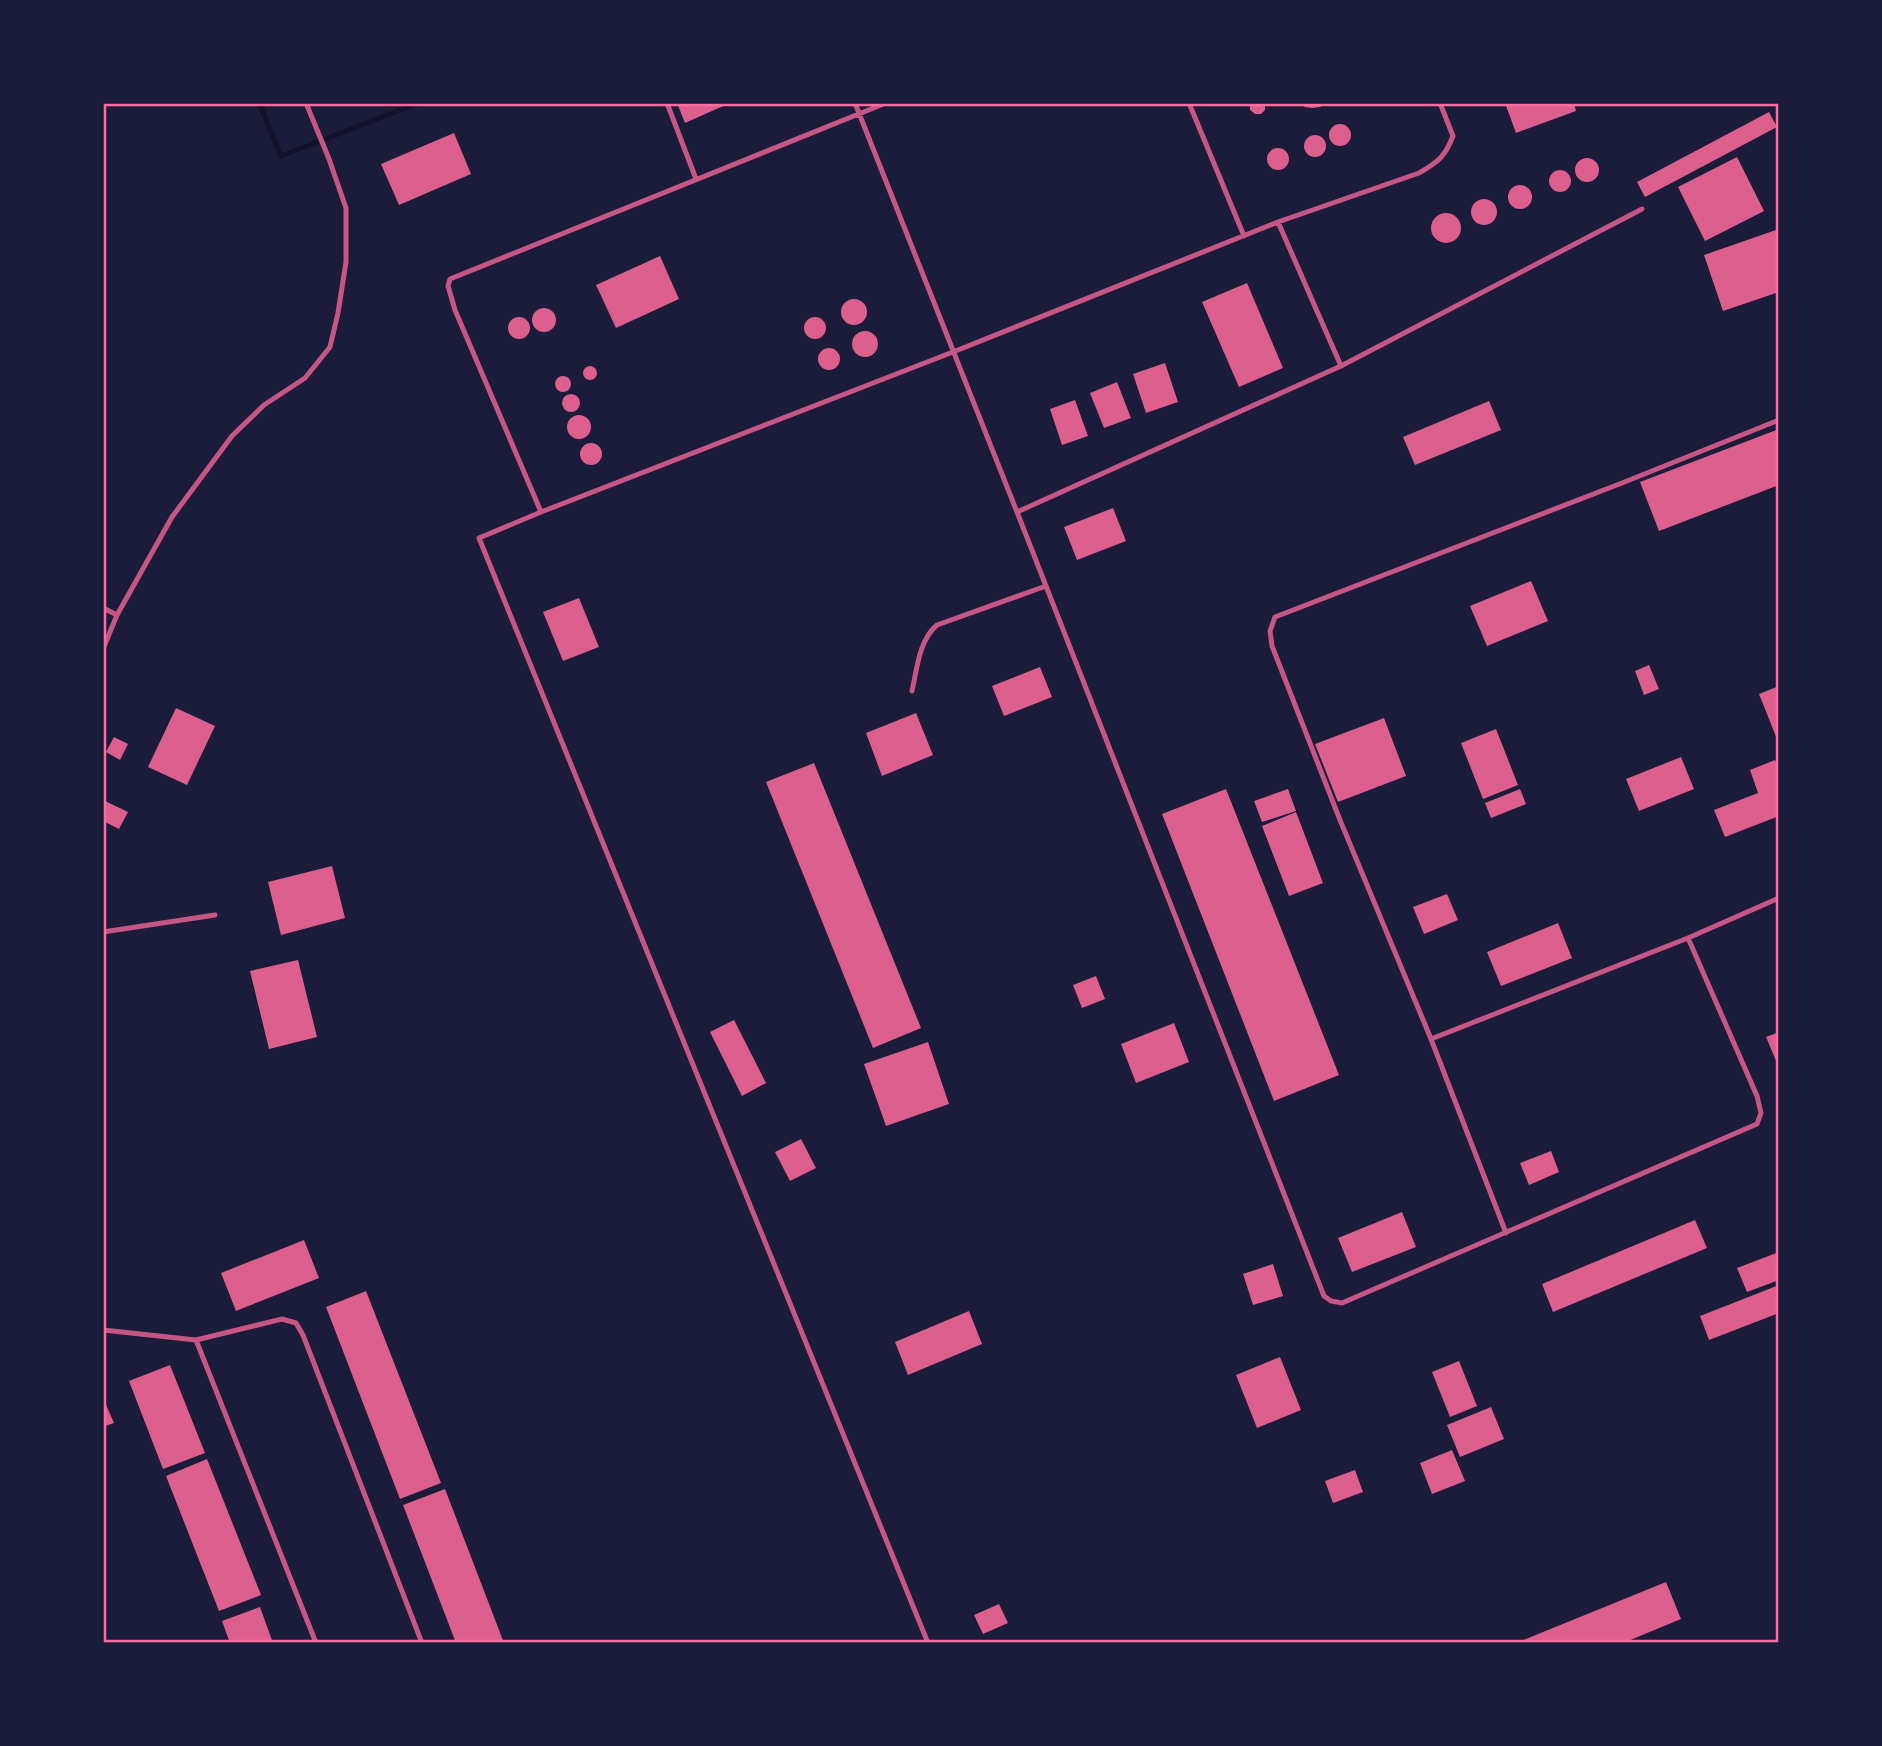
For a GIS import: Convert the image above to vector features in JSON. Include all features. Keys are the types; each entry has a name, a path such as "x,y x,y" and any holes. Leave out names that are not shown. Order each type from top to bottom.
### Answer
{"lane":[{"path":"667,103 696,179"},
{"path":"855,103 1324,1296 1331,1301 1342,1303 1757,1124 1761,1113 1757,1096 1688,938"},
{"path":"541,512 454,310 448,286 450,279 887,103"},
{"path":"1189,103 1244,236"},
{"path":"928,1643 479,538 1278,222 1419,173 1447,152 1453,136 1440,103"},
{"path":"103,649 117,615 172,517 232,436 264,405 305,378 330,347 346,262 346,208 307,106"},
{"path":"1017,512 1341,366 1642,209"},
{"path":"1278,222 1341,366"},
{"path":"1506,1233 1431,1039 1340,820 1272,646 1270,631 1275,617 1779,420"},
{"path":"912,691 925,640 937,625 1046,586"},
{"path":"103,608 117,615"},
{"path":"1431,1039 1688,938 1779,898"},
{"path":"103,932 215,915"},
{"path":"103,1330 196,1340 282,1319 296,1323 303,1335 422,1643"},
{"path":"196,1340 316,1643"}],"building":[{"path":"677,103 730,103 685,123"},
{"path":"1250,103 1265,103 1265,110 1261,114 1255,114 1250,110"},
{"path":"1300,103 1327,103 1312,108"},
{"path":"1505,103 1574,103 1576,111 1516,133"},
{"path":"1769,112 1777,127 1645,197 1637,182"},
{"path":"1340,124 1348,127 1351,135 1348,143 1340,146 1332,143 1329,135 1332,127"},
{"path":"454,133 471,174 399,205 381,164"},
{"path":"1315,135 1323,138 1326,146 1323,154 1315,157 1307,154 1304,146 1307,138"},
{"path":"1278,148 1286,151 1289,159 1286,167 1278,170 1270,167 1267,159 1270,151"},
{"path":"1737,157 1764,211 1705,241 1678,187"},
{"path":"1587,158 1596,161 1599,170 1596,179 1587,182 1578,179 1575,170 1578,161"},
{"path":"1560,170 1568,173 1571,181 1568,189 1560,192 1552,189 1549,181 1552,173"},
{"path":"1520,185 1529,188 1532,197 1529,206 1520,209 1511,206 1508,197 1511,188"},
{"path":"1484,199 1493,203 1497,212 1493,221 1484,225 1475,221 1471,212 1475,203"},
{"path":"1446,213 1456,218 1461,228 1456,238 1446,243 1436,238 1431,228 1436,218"},
{"path":"1776,230 1779,238 1779,292 1723,311 1704,255"},
{"path":"660,256 679,299 616,328 596,285"},
{"path":"1247,283 1283,368 1239,387 1202,302"},
{"path":"854,299 863,303 867,312 863,321 854,325 845,321 841,312 845,303"},
{"path":"544,308 552,312 556,320 552,328 544,332 536,328 532,320 536,312"},
{"path":"519,317 527,320 530,328 527,336 519,339 511,336 508,328 511,320"},
{"path":"811,317 819,317 826,324 826,332 819,339 811,339 804,332 804,324"},
{"path":"865,331 874,335 878,344 874,353 865,357 856,353 852,344 856,335"},
{"path":"825,348 833,348 840,355 840,363 833,370 825,370 818,363 818,355"},
{"path":"1165,363 1178,402 1146,413 1133,374"},
{"path":"587,366 593,366 597,373 593,380 587,380 583,376 583,370"},
{"path":"560,376 566,376 571,384 569,390 560,392 555,387 555,381"},
{"path":"1117,382 1131,418 1104,428 1090,393"},
{"path":"571,394 577,397 580,403 577,409 571,412 565,409 562,403 565,397"},
{"path":"1075,400 1088,436 1062,445 1050,409"},
{"path":"1489,401 1501,430 1415,465 1403,437"},
{"path":"579,415 590,422 591,427 584,438 579,439 568,432 567,427 574,416"},
{"path":"1779,429 1779,485 1659,531 1640,482"},
{"path":"591,443 599,446 602,454 599,462 591,465 583,462 580,454 583,446"},
{"path":"1113,508 1126,541 1077,560 1064,527"},
{"path":"1531,581 1548,621 1487,646 1470,606"},
{"path":"579,598 599,647 563,661 543,612"},
{"path":"1649,665 1659,689 1644,695 1635,671"},
{"path":"1040,667 1052,697 1004,716 992,686"},
{"path":"1779,686 1779,744 1759,694"},
{"path":"176,708 215,726 187,785 148,767"},
{"path":"916,713 933,755 882,776 866,733"},
{"path":"1384,718 1406,776 1338,802 1315,744"},
{"path":"1496,729 1518,785 1483,799 1461,743"},
{"path":"114,737 128,744 120,760 106,752"},
{"path":"1681,757 1694,789 1639,811 1626,779"},
{"path":"1775,760 1779,769 1779,816 1725,837 1714,810 1758,793 1750,770"},
{"path":"814,763 921,1028 873,1048 766,782"},
{"path":"1226,789 1339,1075 1274,1101 1162,814"},
{"path":"1288,789 1296,811 1262,822 1254,801"},
{"path":"1520,789 1526,804 1491,818 1485,803"},
{"path":"103,800 128,812 119,829 103,821"},
{"path":"1296,812 1323,883 1289,896 1262,826"},
{"path":"332,866 345,918 281,935 268,882"},
{"path":"1447,894 1458,920 1424,934 1413,907"},
{"path":"1558,923 1572,958 1501,986 1487,952"},
{"path":"298,960 317,1037 269,1049 250,971"},
{"path":"1096,976 1105,999 1082,1008 1073,985"},
{"path":"734,1020 766,1083 742,1096 710,1032"},
{"path":"1174,1023 1189,1062 1136,1083 1121,1044"},
{"path":"1779,1032 1779,1068 1766,1037"},
{"path":"928,1042 949,1104 886,1126 864,1064"},
{"path":"801,1139 816,1168 790,1181 775,1152"},
{"path":"1551,1151 1559,1172 1529,1185 1520,1163"},
{"path":"1402,1212 1416,1247 1352,1272 1338,1238"},
{"path":"1695,1220 1707,1248 1553,1312 1542,1284"},
{"path":"304,1240 319,1278 236,1311 221,1273"},
{"path":"1779,1252 1779,1280 1747,1292 1737,1268"},
{"path":"1273,1264 1283,1296 1253,1305 1243,1274"},
{"path":"1779,1285 1779,1313 1709,1340 1700,1316"},
{"path":"366,1291 441,1483 400,1499 326,1307"},
{"path":"969,1311 982,1344 908,1375 895,1342"},
{"path":"1280,1357 1301,1410 1257,1428 1236,1375"},
{"path":"1459,1361 1477,1406 1450,1417 1432,1372"},
{"path":"170,1365 205,1453 163,1469 129,1381"},
{"path":"103,1398 114,1423 103,1427"},
{"path":"1491,1407 1504,1439 1460,1457 1447,1425"},
{"path":"1452,1450 1465,1481 1432,1494 1420,1463"},
{"path":"207,1459 261,1595 219,1611 166,1476"},
{"path":"1355,1470 1363,1492 1333,1503 1325,1481"},
{"path":"445,1489 504,1643 456,1643 403,1505"},
{"path":"1666,1582 1681,1619 1623,1643 1516,1643"},
{"path":"999,1604 1008,1623 983,1634 974,1615"},
{"path":"260,1607 273,1643 230,1643 222,1621"}],"waterway":[{"path":"259,103 281,156 419,103"}]}
